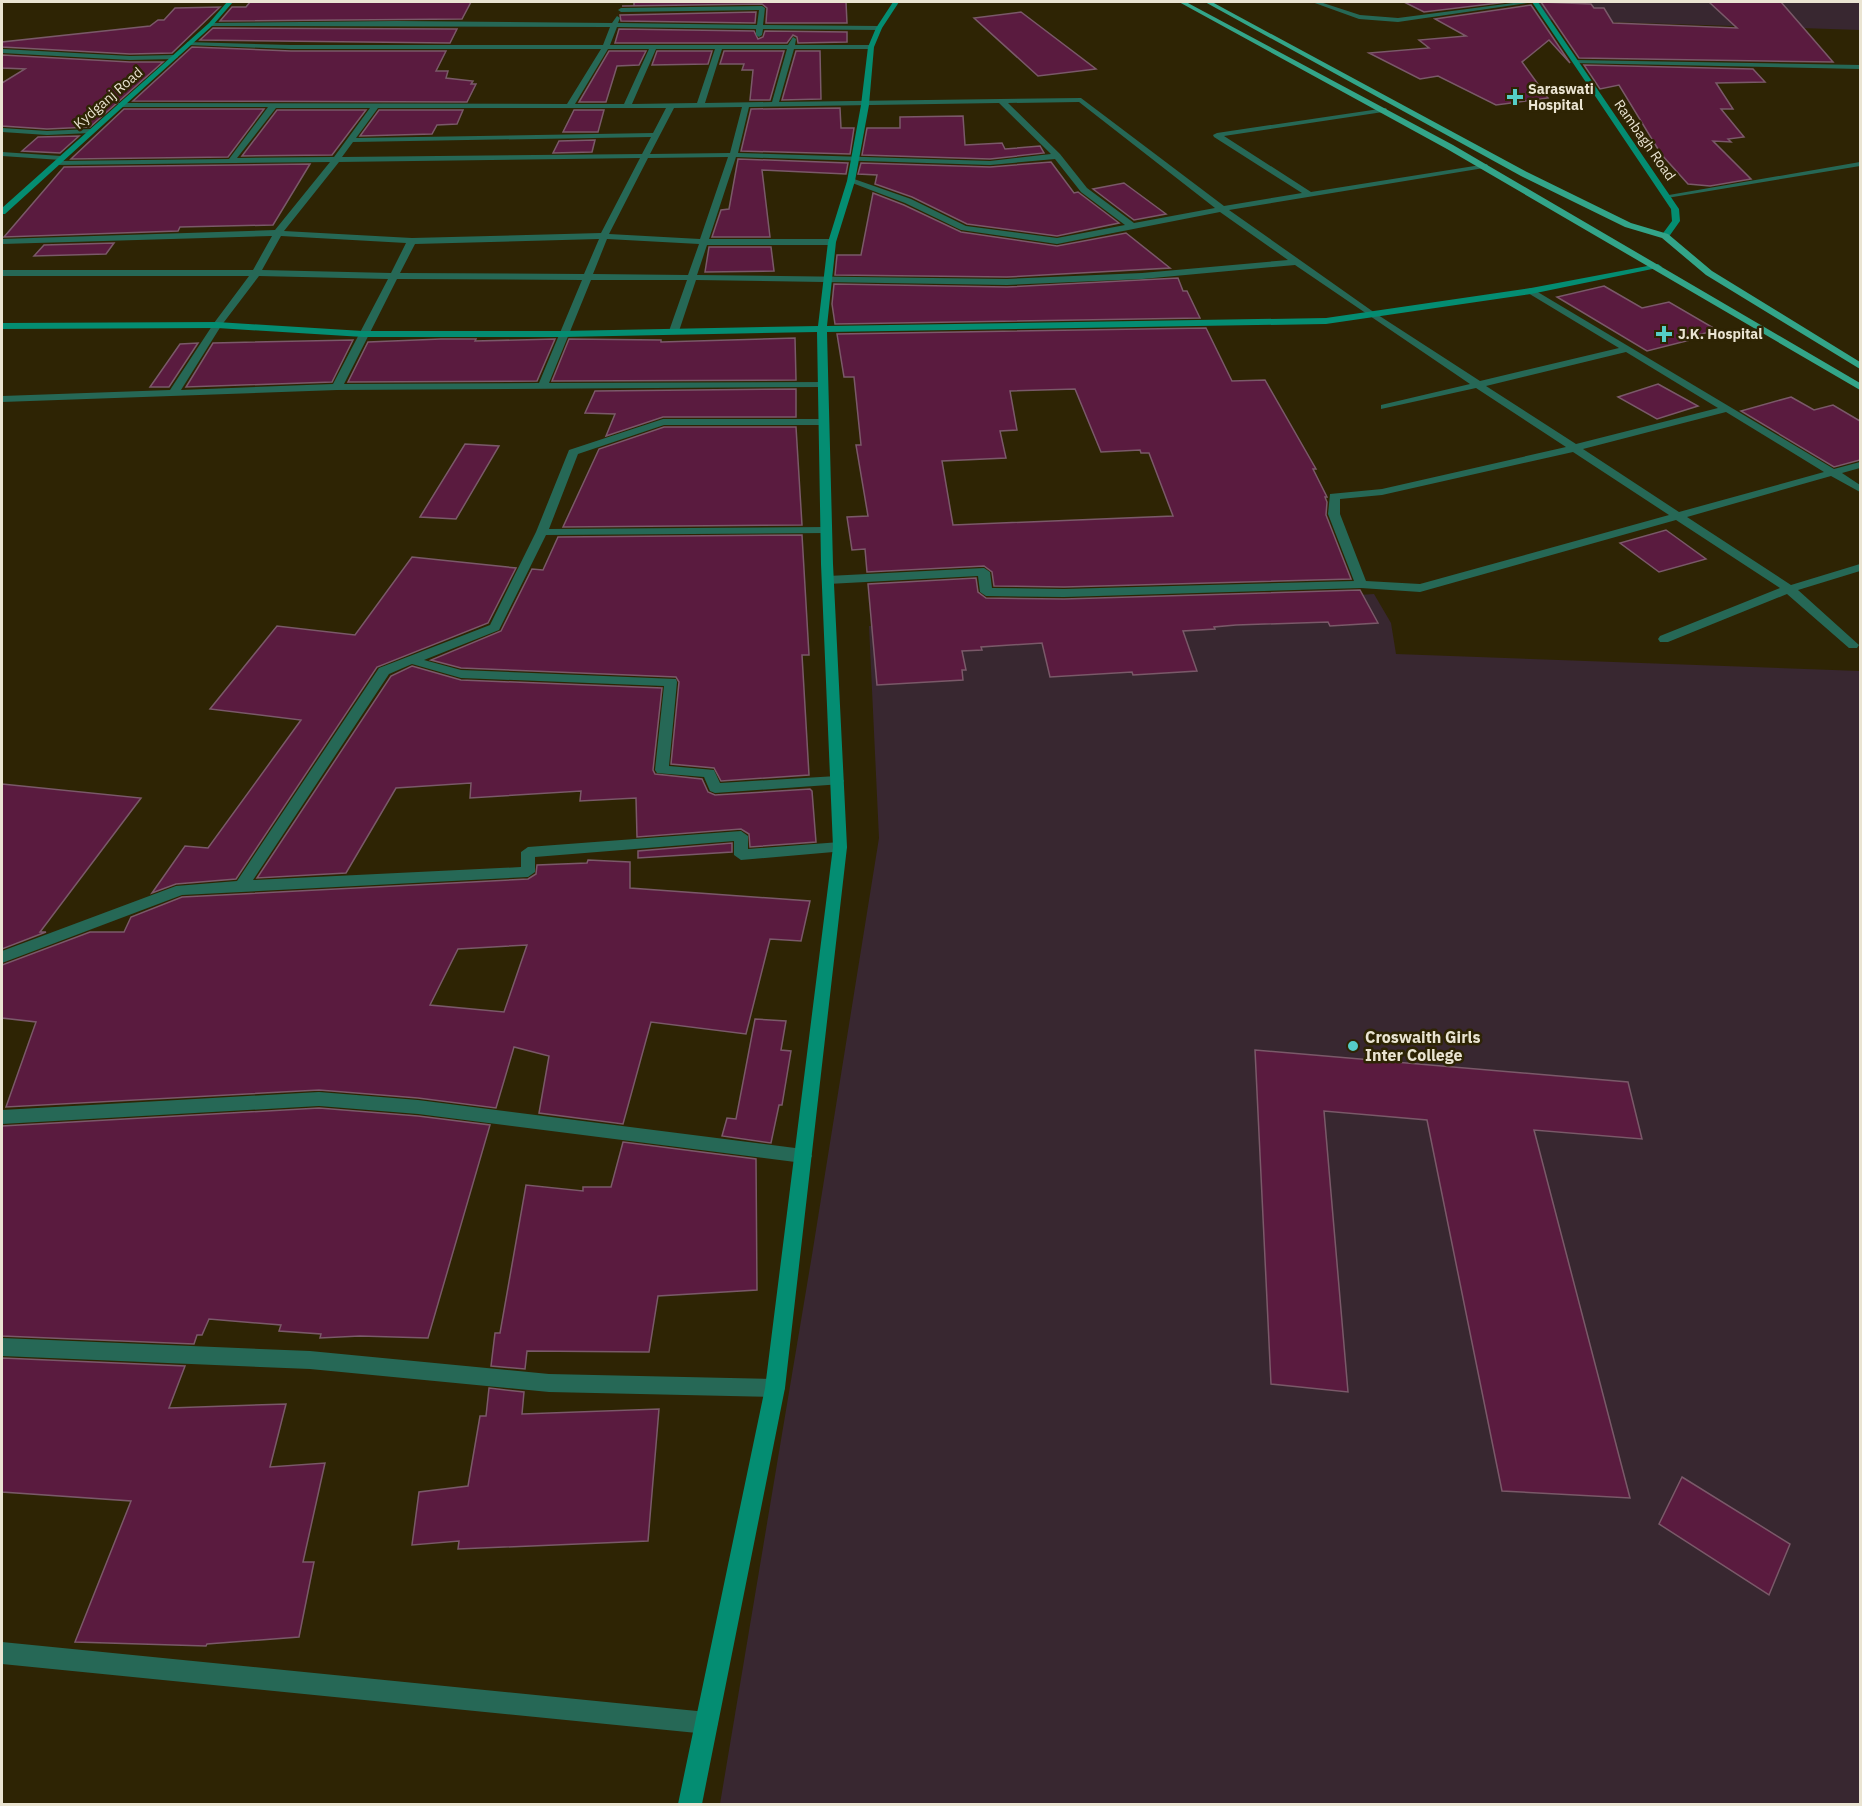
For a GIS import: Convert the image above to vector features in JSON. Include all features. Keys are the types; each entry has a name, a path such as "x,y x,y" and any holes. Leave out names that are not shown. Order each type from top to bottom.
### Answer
{"main road":[{"path":"1182,2 1484,166 1860,387"},
{"path":"1208,2 1524,174 1628,225 1665,236 1709,273 1860,366"},
{"path":"1599,233 1616,226 1628,225"},
{"path":"1676,278 1709,273"}],"street":[{"name":"Kydganj Road","path":"2,212 212,24 230,2"},
{"path":"570,105 605,48 613,26 626,2"},
{"path":"690,1804 775,1388 840,847 826,530 822,330 832,242 851,181 865,105 871,47 879,28 896,2"},
{"path":"1315,2 1359,17 1398,20 1534,2"},
{"name":"Rambagh Road","path":"1534,2 1675,209 1676,221 1665,236"},
{"path":"621,10 762,9 757,48"},
{"path":"212,24 879,28"},
{"path":"775,105 789,47 797,27"},
{"path":"189,43 291,47 871,47"},
{"path":"627,106 653,48"},
{"path":"700,106 719,48"},
{"path":"2,51 130,58 175,57"},
{"path":"1575,62 1860,67"},
{"path":"121,105 746,106 1081,100 1222,209 1372,315 1789,589 1853,645"},
{"path":"1001,101 1057,156 1084,190 1132,226"},
{"path":"232,160 274,105"},
{"path":"174,392 217,325 256,273 278,233 337,159 376,105"},
{"path":"543,385 604,236 671,106"},
{"path":"674,331 733,155 746,106"},
{"path":"1310,195 1217,135 1383,110"},
{"path":"2,130 47,133 90,131"},
{"path":"351,140 655,135"},
{"path":"2,154 59,160 733,155 990,163 1057,156"},
{"path":"1667,195 1860,164"},
{"path":"851,181 908,201 964,228 1057,241 1222,209 1484,166"},
{"path":"2,241 278,233 412,242 604,236 702,242 832,242"},
{"path":"337,387 412,242"},
{"path":"2,273 828,278 1007,282 1142,276 1297,262"},
{"path":"2,326 217,325 363,334 563,334 1326,321 1531,291 1658,267"},
{"path":"1531,291 1860,489"},
{"path":"1385,407 1477,383 1627,349"},
{"path":"2,399 337,387 822,384"},
{"path":"1361,584 1334,514 1334,496 1382,492 1575,448 1727,409"},
{"path":"242,886 384,671 495,627 543,532 573,452 663,422 824,422"},
{"path":"828,580 984,572 986,592 1064,593 1293,588 1361,584 1420,588 1860,465"},
{"path":"543,532 826,530"},
{"path":"1664,639 1789,589 1860,567"},
{"path":"410,660 461,674 671,682 662,770 709,773 715,788 837,781"},
{"path":"2,957 181,890 528,872 528,852 741,836 741,855 840,847"},
{"path":"2,1117 319,1099 418,1107 803,1156"},
{"path":"2,1347 310,1360 549,1383 775,1388"},
{"path":"2,1653 706,1723"}],"shaded area":[{"path":"1535,2 1860,2 1860,30 1549,20"},
{"name":"Croswaith Girls Inter College","path":"1374,594 1391,623 1396,654 1860,671 1860,1804 720,1804 879,838 869,626"}],"building":[{"path":"250,2 471,2 462,19 220,21 232,7 246,7"},
{"path":"634,2 846,2 847,23 766,23 767,8 762,4 634,6"},
{"path":"1404,2 1507,2 1424,12"},
{"path":"1541,2 1591,4 1594,8 1604,8 1613,23 1737,28 1709,2 1781,2 1833,62 1579,58"},
{"path":"1531,5 1570,63 1549,40 1522,62 1548,98 1496,105 1438,76 1420,79 1369,53 1429,48 1419,40 1466,36 1435,19"},
{"path":"220,7 172,53 130,54 2,47 2,42 150,26 158,20 164,20 175,8"},
{"path":"756,12 755,23 621,21 620,15"},
{"path":"1021,12 1096,69 1038,76 974,18"},
{"path":"213,28 457,29 450,43 200,40"},
{"path":"619,29 754,31 758,39 763,37 765,31 847,32 847,42 798,43 797,37 793,35 787,43 615,43"},
{"path":"192,47 291,51 446,51 436,71 448,71 446,78 473,81 471,84 476,84 467,102 133,101"},
{"path":"609,51 646,51 639,65 617,66 606,102 579,102"},
{"path":"657,51 712,51 708,64 652,65"},
{"path":"724,51 784,51 770,100 750,100 753,70 742,70 744,64 720,64"},
{"path":"796,51 820,51 821,99 782,100"},
{"path":"2,55 163,62 90,127 47,129 2,126 2,83 25,69 2,68"},
{"path":"1584,65 1753,69 1765,82 1716,83 1733,109 1721,109 1744,137 1728,139 1731,142 1713,141 1751,179 1710,186 1688,184 1661,154 1619,85 1600,89"},
{"path":"840,108 841,128 854,128 850,154 741,151 751,109"},
{"path":"124,109 264,109 228,157 71,159"},
{"path":"277,110 366,110 332,155 242,156"},
{"path":"379,110 463,110 457,124 437,125 432,134 360,136"},
{"path":"574,110 604,110 598,132 563,132"},
{"path":"963,116 965,145 1002,143 1005,149 1040,146 1044,153 990,159 862,155 867,128 900,128 900,117"},
{"path":"79,136 60,153 22,151 38,137"},
{"path":"595,140 592,152 553,153 559,141"},
{"path":"738,159 848,163 846,174 762,170 770,237 712,237 721,210 729,209"},
{"path":"1051,162 1074,193 1078,192 1119,223 1057,236 967,224 912,197 875,184 877,175 858,174 861,163 990,167"},
{"path":"310,164 273,225 180,227 178,231 4,237 64,167"},
{"path":"1124,183 1166,214 1134,220 1093,189"},
{"path":"873,193 961,232 1057,246 1126,233 1170,268 1007,277 835,275 837,255 861,255"},
{"path":"114,243 106,254 34,256 44,245"},
{"path":"709,247 771,247 774,271 705,272"},
{"path":"1178,278 1183,291 1187,291 1200,318 835,324 832,304 834,284 1007,287"},
{"path":"1604,286 1642,308 1669,302 1717,330 1690,337 1694,339 1647,351 1557,297"},
{"path":"1206,328 1232,381 1265,380 1316,469 1313,469 1327,497 1325,497 1326,515 1351,579 1064,587 994,586 992,572 984,566 867,572 865,549 852,550 847,517 868,516 856,445 861,445 854,377 844,377 837,334","holes":["1075,389 1101,452 1140,450 1141,453 1149,453 1173,516 953,525 942,461 1006,458 1000,431 1017,430 1010,391"]},
{"path":"795,338 796,380 552,381 569,339 661,340 661,342"},
{"path":"476,339 475,341 555,339 537,381 348,382 368,342"},
{"path":"353,340 332,382 186,387 213,343"},
{"path":"198,343 169,387 150,387 180,344"},
{"path":"1658,384 1698,406 1657,419 1618,397"},
{"path":"796,389 796,417 663,417 606,436 615,414 585,413 595,391"},
{"path":"1791,397 1814,410 1833,405 1860,421 1860,460 1834,467 1741,411"},
{"path":"664,427 796,427 802,525 563,527 599,449"},
{"path":"465,444 499,446 456,519 420,517"},
{"path":"1666,530 1706,559 1659,572 1620,543"},
{"path":"802,535 809,655 802,655 809,775 721,781 714,768 671,764 679,682 676,677 461,668 431,660 501,631 532,569 543,570 558,537"},
{"path":"412,557 516,568 488,623 377,667 236,879 176,884 152,893 185,846 208,848 301,720 210,709 277,626 355,635"},
{"path":"976,578 978,592 986,598 1064,599 1360,590 1378,623 1330,626 1328,622 1236,625 1183,631 1197,671 1050,677 1042,643 981,647 982,650 962,651 966,670 962,670 963,680 877,685 868,584"},
{"path":"412,666 461,680 662,688 653,770 655,774 702,779 708,792 715,795 810,789 816,842 750,847 749,834 741,829 637,837 636,798 580,801 581,791 470,798 471,783 396,788 346,873 257,878 391,676"},
{"path":"2,784 141,798 40,932 46,932 2,949"},
{"path":"732,843 732,852 638,858 638,851"},
{"path":"588,860 630,862 630,888 810,901 801,941 770,939 746,1034 651,1022 623,1124 539,1113 549,1056 514,1047 496,1108 418,1098 319,1090 6,1107 36,1022 2,1018 2,965 90,932 124,932 131,917 182,897 528,879 536,874 537,865 587,863","holes":["527,945 504,1012 430,1005 458,949"]},
{"path":"755,1019 786,1021 781,1050 791,1051 782,1105 779,1105 771,1143 722,1136 727,1118 736,1119"},
{"path":"1255,1050 1628,1082 1642,1139 1534,1130 1630,1498 1502,1491 1427,1120 1324,1111 1348,1392 1271,1384"},
{"path":"319,1108 418,1116 490,1125 428,1338 360,1336 320,1338 321,1334 279,1331 281,1325 209,1319 202,1335 197,1335 194,1344 2,1336 2,1126"},
{"path":"623,1142 756,1159 757,1290 658,1296 649,1352 527,1351 525,1369 491,1366 495,1333 500,1333 526,1185 583,1191 583,1187 611,1187"},
{"path":"2,1358 185,1366 169,1408 286,1404 270,1467 325,1463 303,1562 314,1562 299,1637 207,1644 206,1646 75,1642 131,1501 2,1492"},
{"path":"489,1388 524,1392 522,1414 659,1409 648,1541 458,1549 459,1541 412,1545 419,1492 468,1486 480,1416 486,1416"},
{"path":"1682,1477 1790,1544 1769,1595 1659,1524"}],"place":[{"name":"Saraswati Hospital","path":"1515,97"},
{"name":"J.K. Hospital","path":"1664,334"},
{"name":"Croswaith Girls Inter College","path":"1353,1046"}]}
